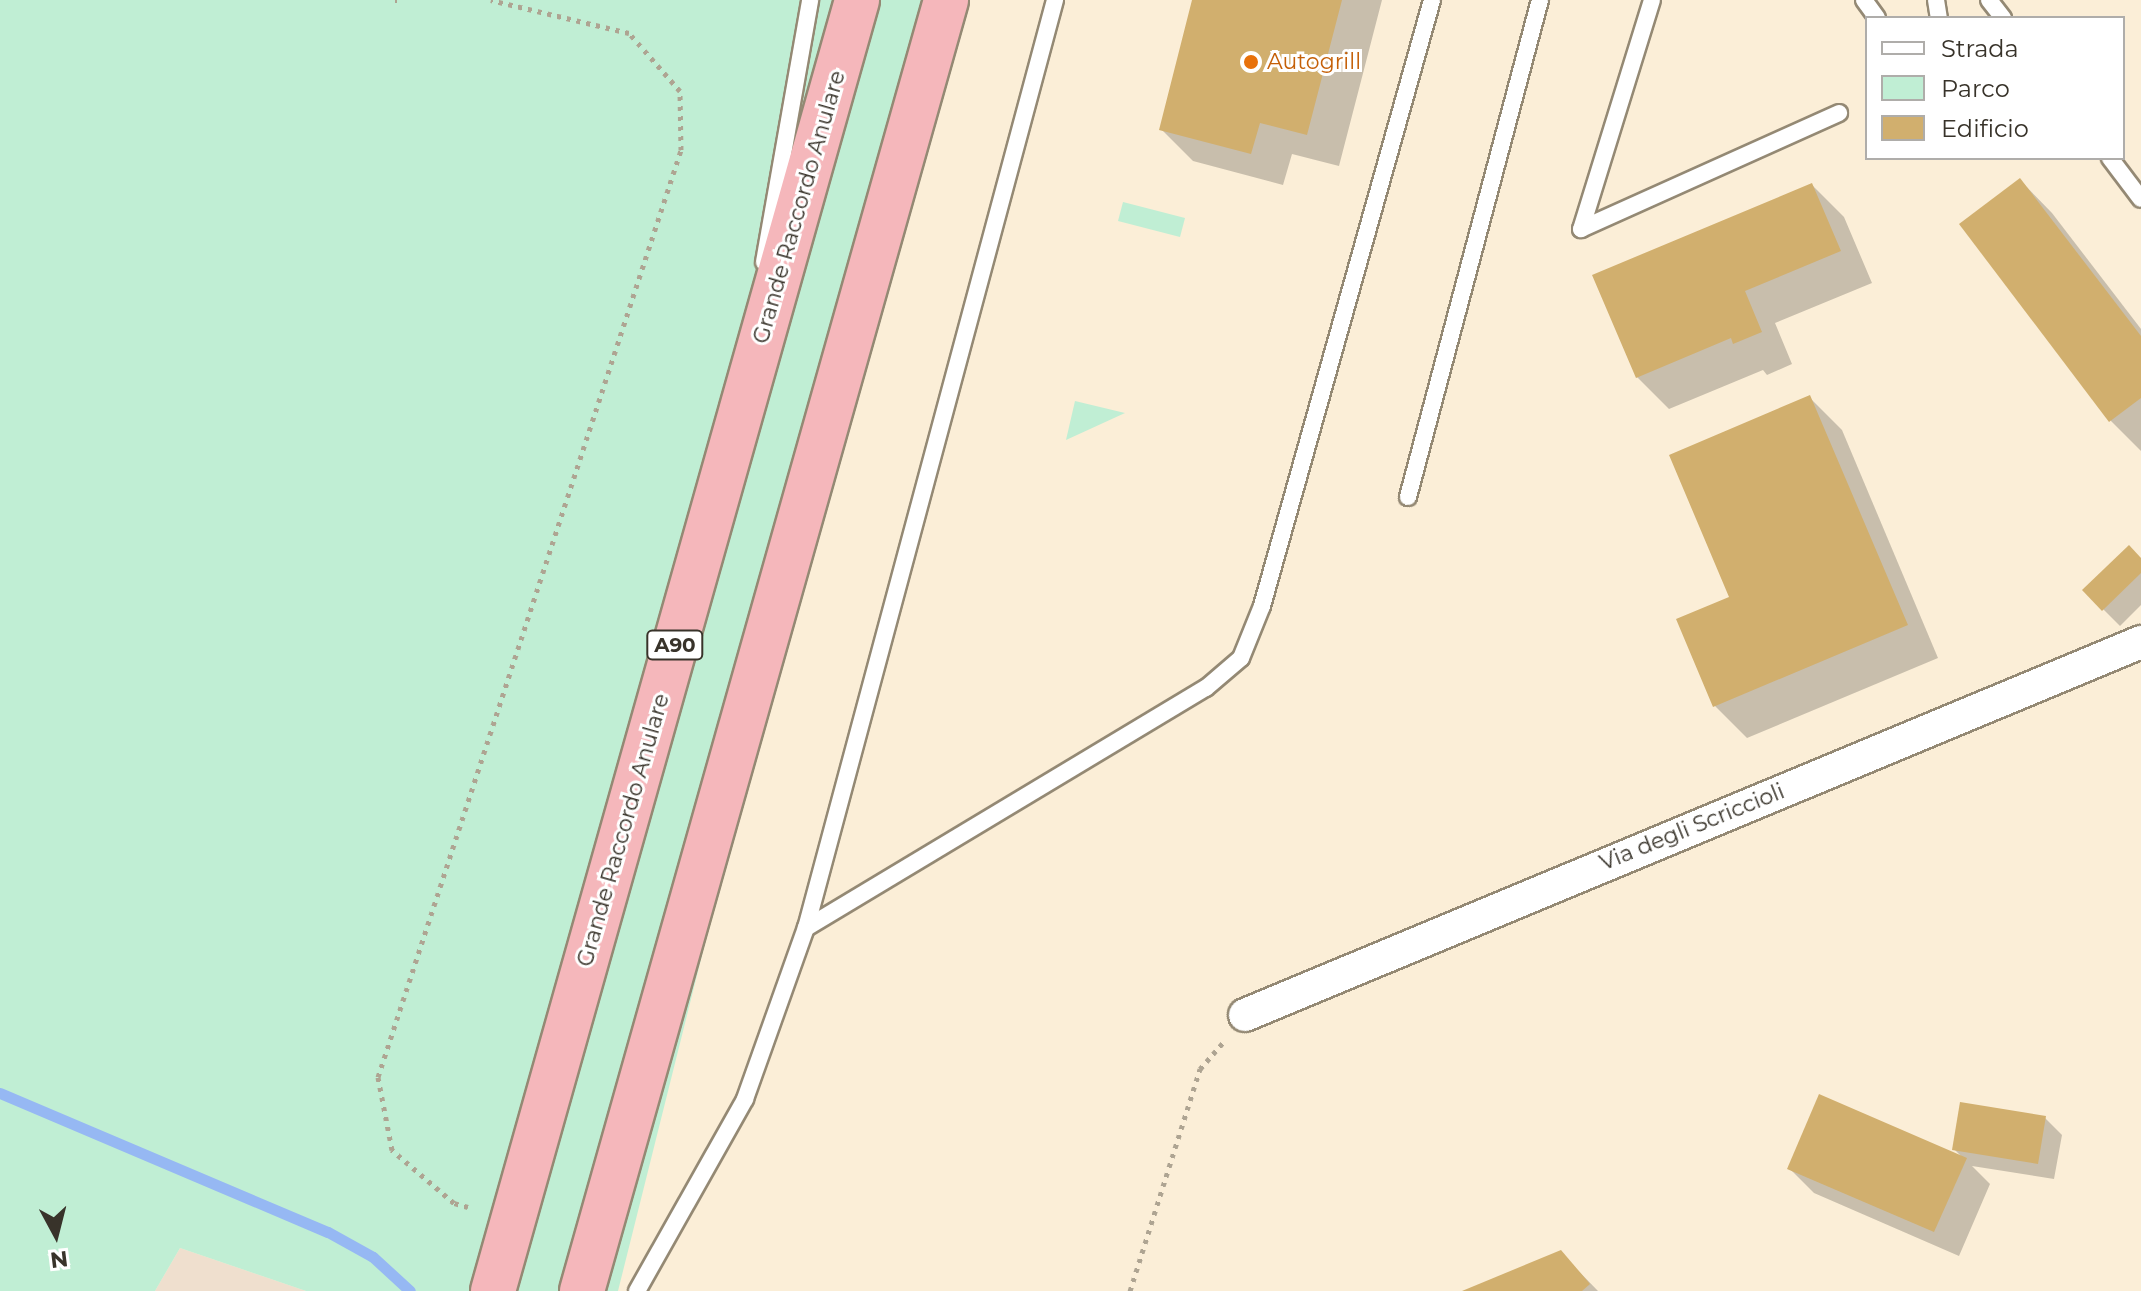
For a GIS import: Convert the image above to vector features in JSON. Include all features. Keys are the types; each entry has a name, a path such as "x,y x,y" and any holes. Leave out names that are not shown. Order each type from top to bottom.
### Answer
{"highway":[{"name":"Grande Raccordo Anulare","path":"493,1291 857,0"},
{"path":"582,1291 946,0"}],"street":[{"name":"Via degli Scriccioli","path":"1245,1015 2141,642"}],"lane":[{"path":"747,388 770,209 810,0"},
{"path":"637,1291 745,1099 806,928 1055,0"},
{"path":"806,928 1206,688 1241,658 1262,606 1432,0"},
{"path":"1408,497 1540,0"},
{"path":"1652,0 1581,229 1839,113"},
{"path":"1989,0 2001,16"},
{"path":"2112,160 2141,199"}],"path":[{"path":"468,1207 454,1203 392,1150 378,1077 681,150 680,91 629,33 491,0"},
{"path":"1130,1291 1200,1069 1245,1015"}],"shaded area":[{"path":"180,1248 306,1291 155,1291"}],"green space":[{"path":"0,0 933,0 897,176 618,1291 306,1291 180,1248 155,1291 0,1291"},
{"path":"1123,202 1185,218 1180,237 1118,221"},
{"path":"1075,401 1125,413 1066,440"}],"building":[{"name":"Autogrill","path":"1192,0 1342,0 1307,135 1260,123 1251,154 1159,130"},
{"path":"2020,178 2141,336 2141,398 2109,422 1959,224"},
{"path":"1812,183 1841,251 1745,291 1762,332 1733,344 1731,338 1636,378 1592,275"},
{"path":"1810,395 1908,625 1713,707 1676,619 1729,597 1669,455"},
{"path":"2129,545 2141,558 2141,573 2102,611 2082,590"},
{"path":"1819,1094 1967,1158 1934,1232 1787,1169"},
{"path":"1960,1102 2046,1116 2038,1164 1952,1150"},
{"path":"1561,1250 1590,1284 1582,1291 1462,1291"}],"waterway":[{"path":"0,1093 328,1232 373,1257 410,1291"}],"place":[{"name":"Autogrill","path":"1251,62"}]}
